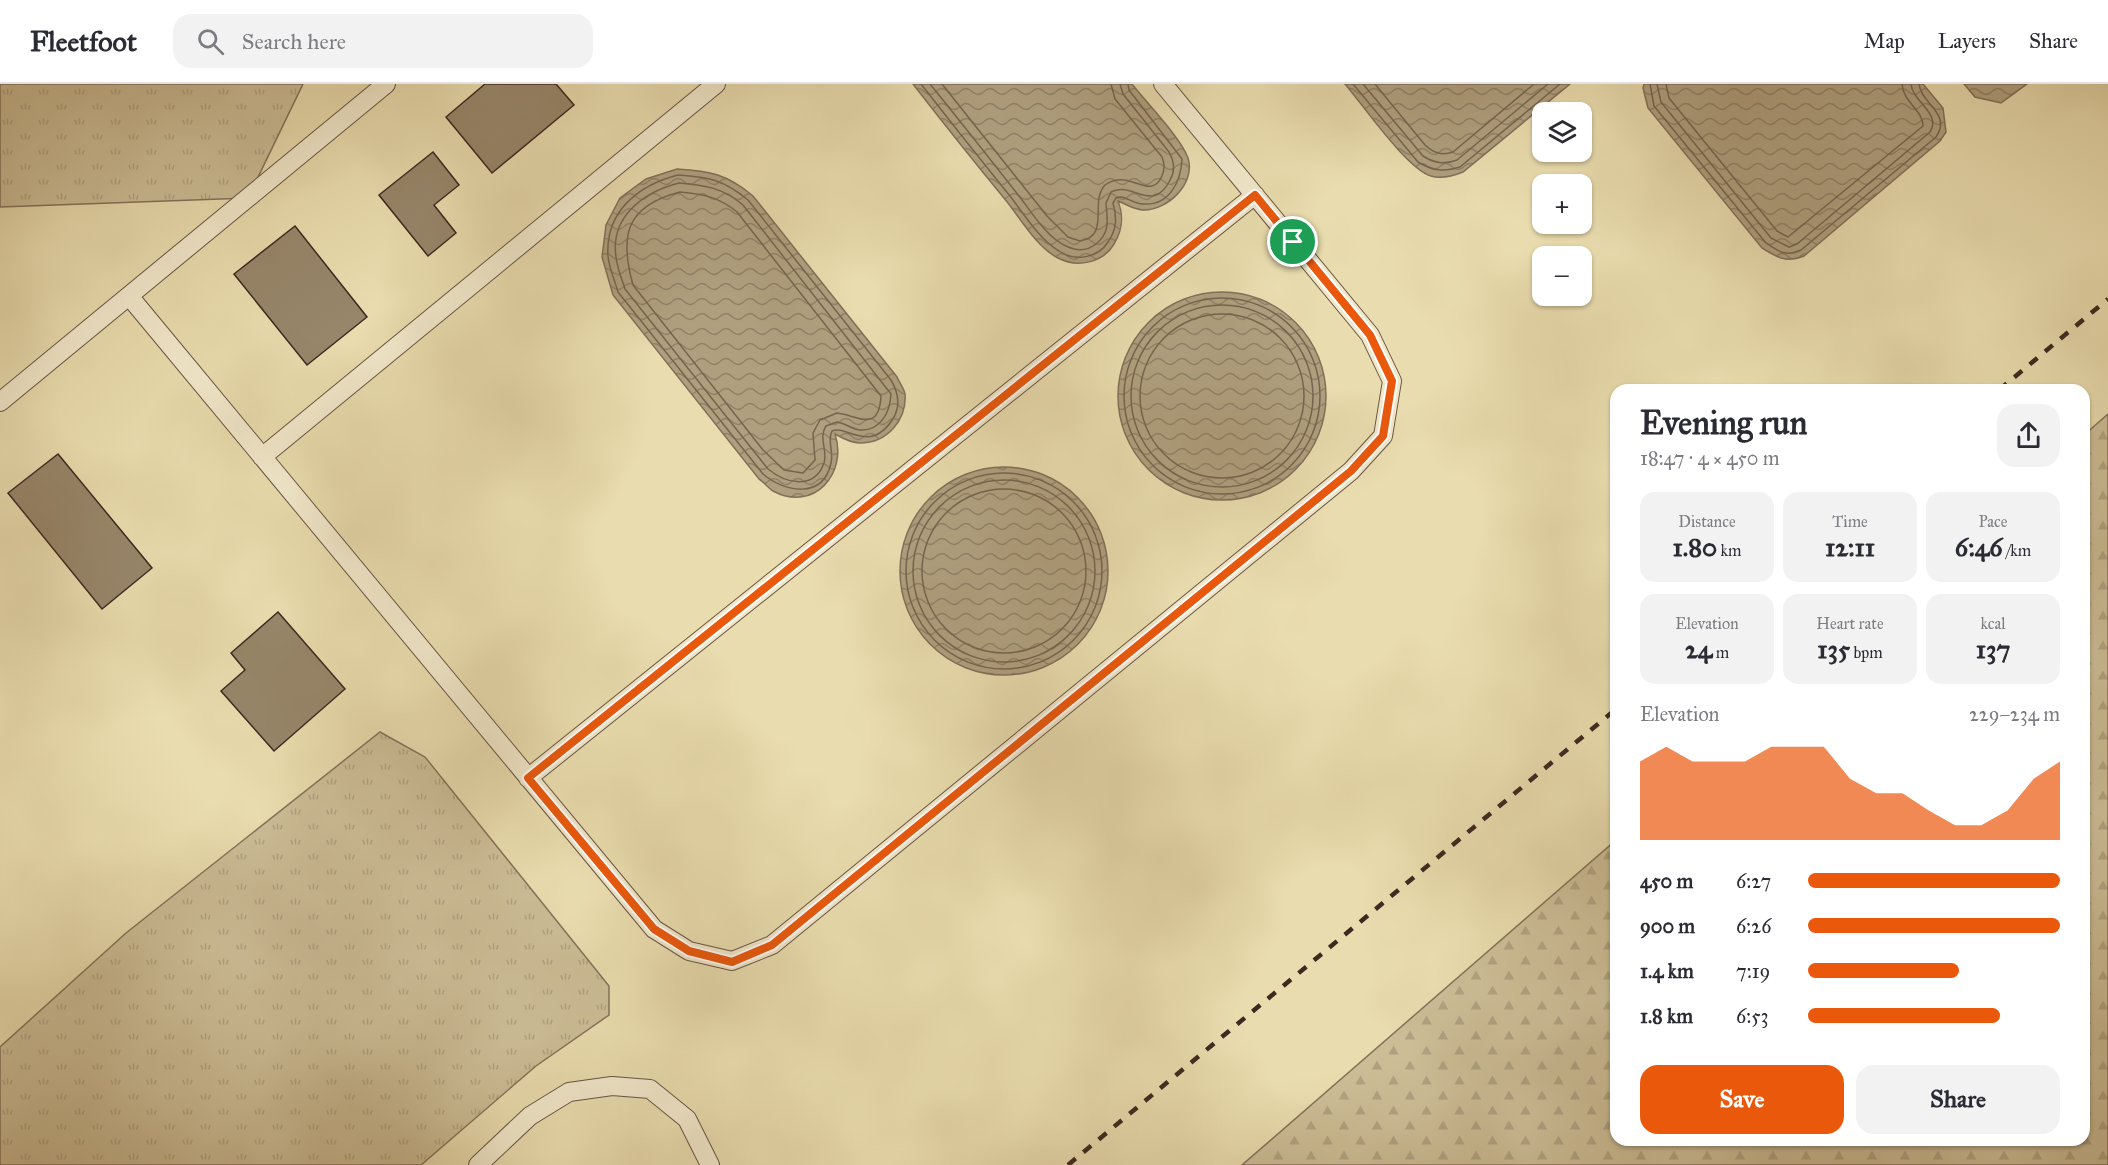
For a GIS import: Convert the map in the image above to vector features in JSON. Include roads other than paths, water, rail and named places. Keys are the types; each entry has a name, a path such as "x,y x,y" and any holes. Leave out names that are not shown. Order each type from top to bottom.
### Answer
{"lane":[{"path":"0,402 386,84"},
{"path":"262,457 716,84"},
{"path":"129,296 654,929 689,951 732,962 772,945 1351,471 1383,436 1392,381 1370,335 1163,84"},
{"path":"528,778 1255,195"},
{"path":"478,1165 530,1116 569,1092 612,1086 650,1089 687,1119 710,1165"}],"water":[{"path":"913,84 1132,84 1184,150 1188,158 1188,177 1171,200 1153,209 1137,209 1118,201 1122,217 1121,228 1109,250 1103,256 1089,262 1065,261 1051,254 1037,241"},
{"path":"1345,84 1570,84 1548,102 1532,102 1532,115 1463,172 1451,176 1431,176 1421,171 1386,135"},
{"path":"1644,84 1923,84 1943,108 1946,132 1940,141 1804,256 1787,259 1762,248 1648,108"},
{"path":"1964,84 2027,84 2001,103 1975,97"},
{"path":"677,169 718,175 735,183 753,196 897,377 904,390 903,413 887,434 870,442 860,443 835,434 838,449 837,462 832,475 814,493 802,497 788,496 773,491 759,479 613,295 602,257 606,225 620,198 646,179"},
{"path":"1212,292 1232,292 1252,296 1271,304 1296,322 1309,338 1318,356 1326,386 1322,426 1318,436 1309,454 1296,470 1280,483 1252,496 1232,500 1212,500 1192,496 1173,488 1156,477 1141,462 1122,426 1118,406 1118,386 1122,366 1130,347 1141,330 1156,315 1192,296"},
{"path":"994,467 1014,467 1034,471 1053,479 1078,497 1091,513 1100,531 1108,561 1104,601 1100,611 1091,629 1078,645 1062,658 1034,671 1014,675 994,675 974,671 955,663 938,652 923,637 904,601 900,581 900,561 904,541 912,522 923,505 938,490 974,471"}],"railway":[{"path":"2006,384 2108,299"},
{"path":"1068,1165 1610,714"}]}
